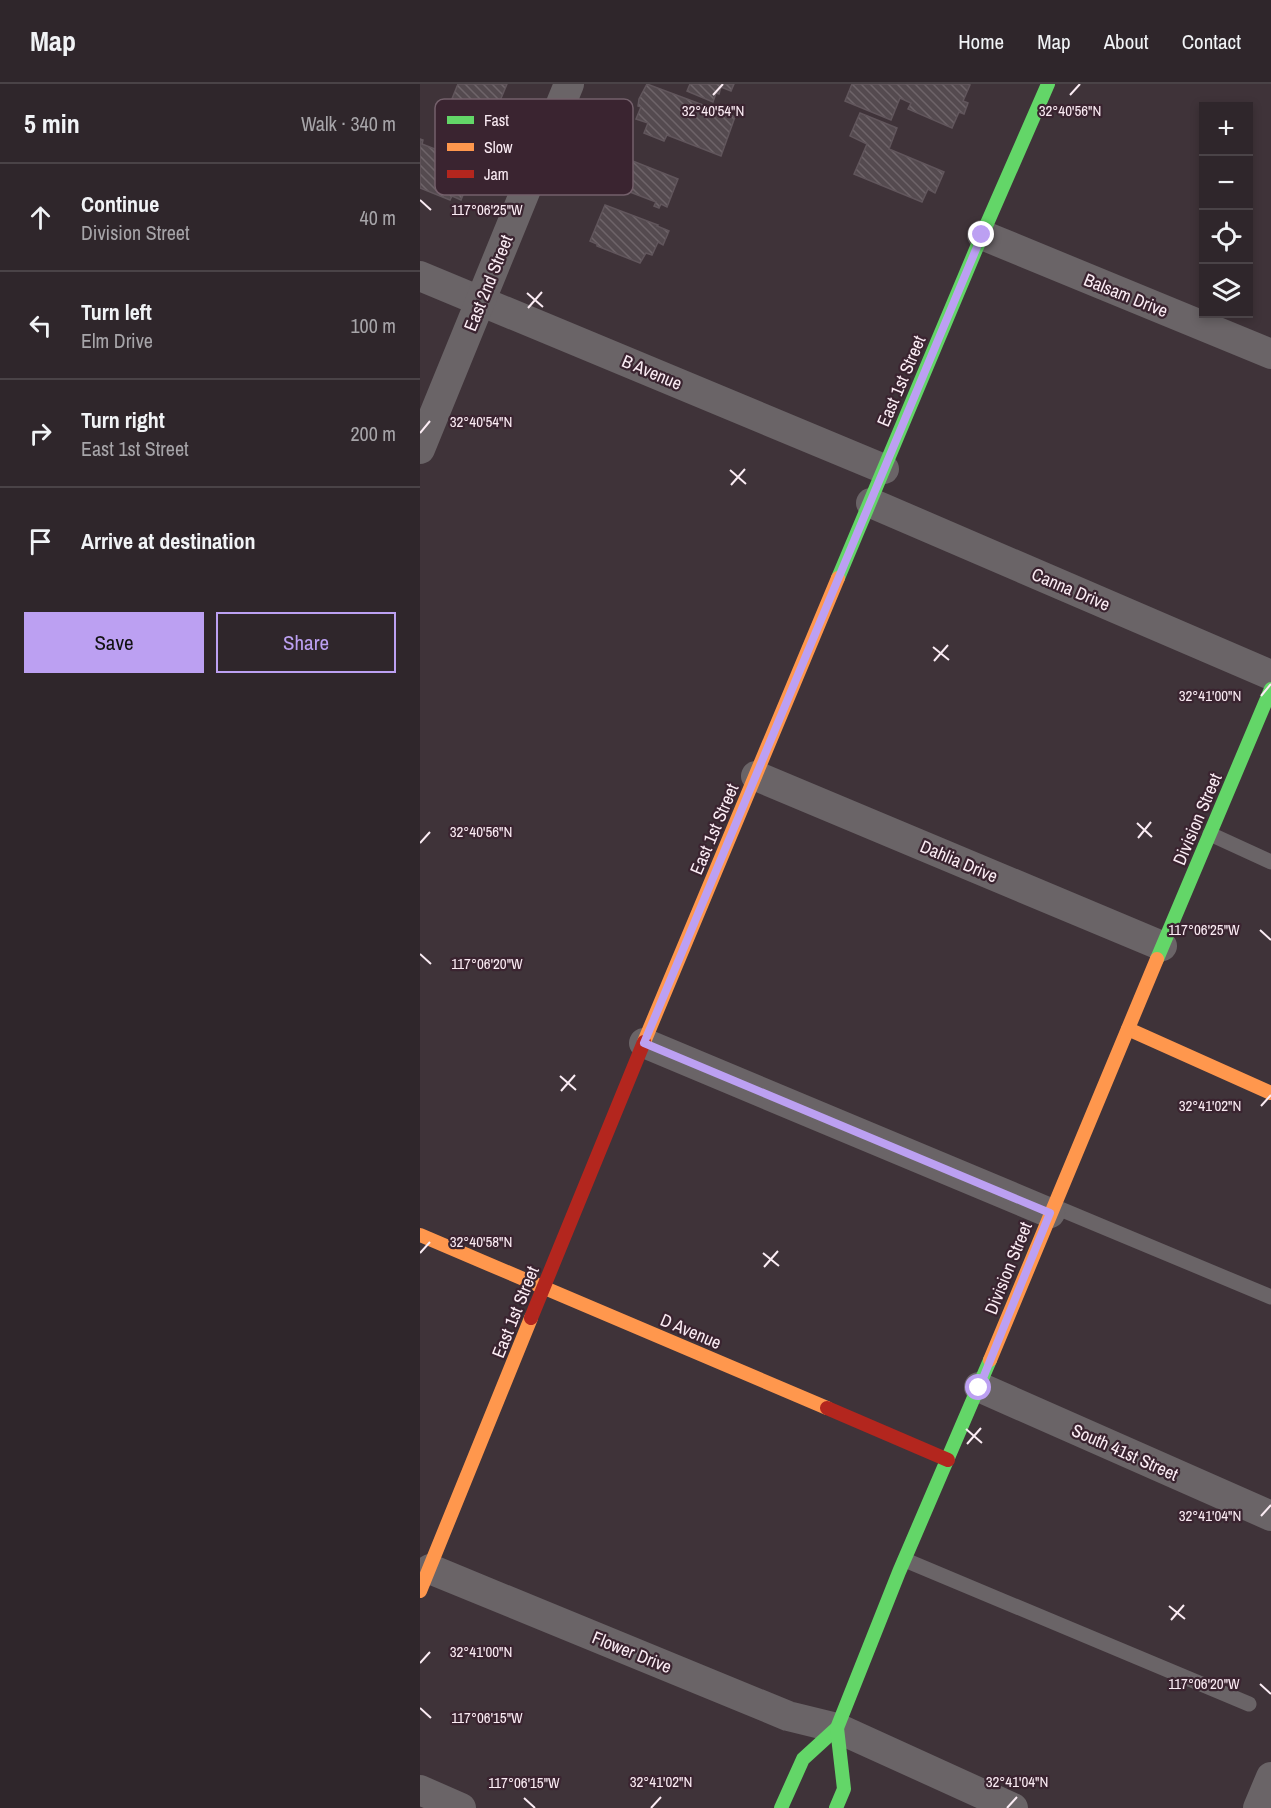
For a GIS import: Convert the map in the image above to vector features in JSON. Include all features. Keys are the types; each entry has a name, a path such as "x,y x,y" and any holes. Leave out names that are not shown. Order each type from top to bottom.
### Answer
{"street":[{"name":"East 2nd Street","path":"563,99 569,84"},
{"name":"East 1st Street","path":"425,1580 644,1043 982,235 1048,84"},
{"name":"East 2nd Street","path":"420,449 524,195"},
{"name":"Balsam Drive","path":"982,235 1271,354"},
{"name":"B Avenue","path":"420,276 884,469"},
{"name":"Canna Drive","path":"871,503 1271,675"},
{"name":"Division Street","path":"781,1808 803,1759 837,1728 1051,1209 1271,689"},
{"name":"Dahlia Drive","path":"756,776 1161,946"},
{"path":"1128,1029 1271,1094"},
{"path":"644,1043 1051,1209"},
{"name":"D Avenue","path":"420,1235 948,1460"},
{"name":"South 41st Street","path":"979,1388 1271,1516"},
{"name":"Flower Drive","path":"425,1580 788,1716 837,1728 1013,1808"},
{"name":"Division Street","path":"836,1808 844,1789 837,1728"},
{"path":"1258,1808 1271,1778"},
{"path":"420,1790 461,1808"}],"lane":[{"path":"1210,834 1271,862"},
{"path":"1051,1209 1271,1297"},
{"path":"905,1560 1249,1704"}],"building":[{"path":"458,84 507,84 501,99 452,99"},
{"path":"647,84 735,117 721,156 667,135 664,141 644,133 648,123 636,119 641,107 638,106 639,99"},
{"path":"690,84 734,84 731,91 721,87 713,102 687,91"},
{"path":"852,84 970,85 963,101 968,103 964,114 959,112 952,128 908,109 911,103 900,98 891,120 845,101"},
{"path":"860,113 897,128 889,149 944,172 935,193 928,189 922,202 854,174 867,144 850,136"},
{"path":"420,139 423,140 422,144 435,149 435,194 420,188"},
{"path":"633,161 678,179 667,207 661,204 659,208 654,206 656,202 633,193"},
{"path":"438,195 463,195 461,200 452,196 450,200"},
{"path":"605,205 669,231 663,245 658,242 652,255 646,253 640,263 597,246 590,241"}],"traffic: fast":[{"path":"838,578 1048,84"},
{"path":"1157,959 1271,689"},
{"path":"781,1808 803,1759 837,1728 899,1572 990,1360"},
{"path":"836,1808 844,1789 837,1728"}],"traffic: slow":[{"path":"644,1042 838,578"},
{"path":"990,1360 1157,959"},
{"path":"1128,1029 1271,1093"},
{"path":"420,1235 827,1408"},
{"path":"420,1591 531,1318"}],"traffic: jam":[{"path":"531,1318 644,1042"},
{"path":"827,1408 948,1460"}],"route":[{"path":"979,1388 1050,1213 644,1043 982,235"}]}
